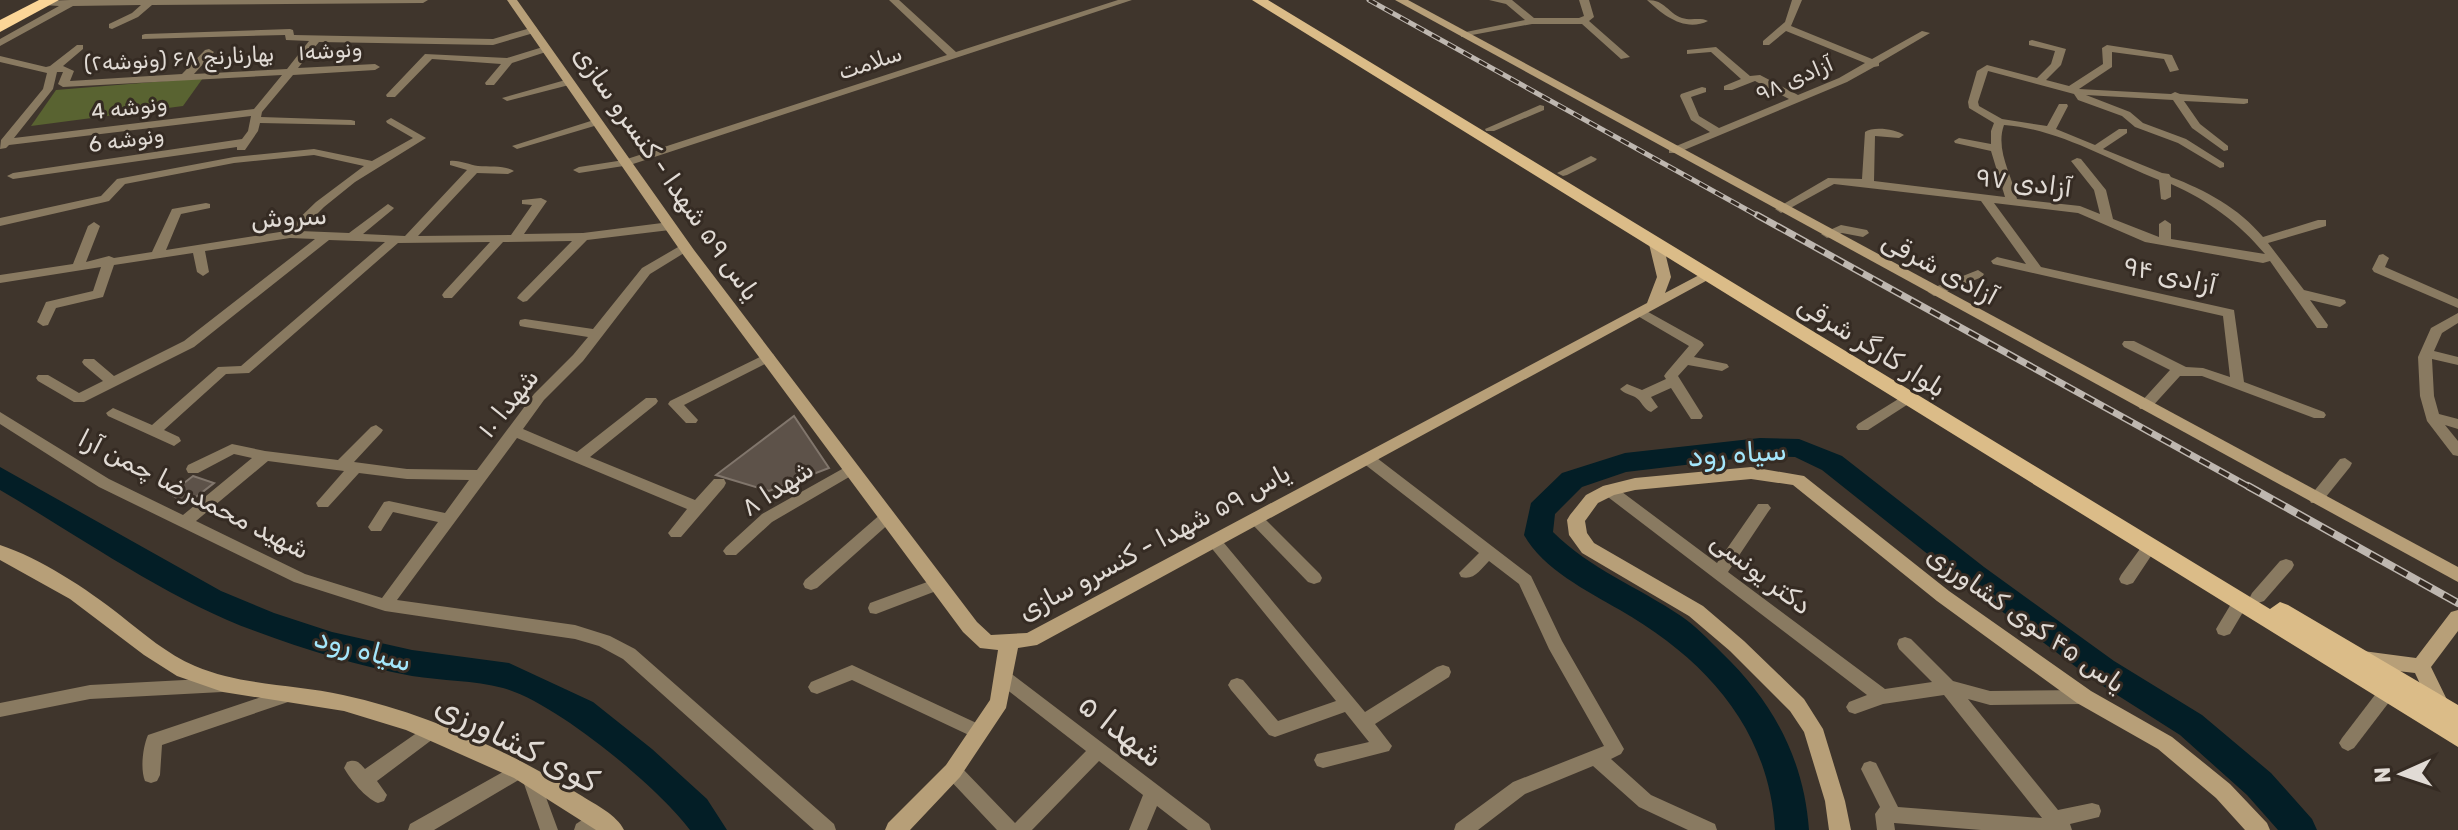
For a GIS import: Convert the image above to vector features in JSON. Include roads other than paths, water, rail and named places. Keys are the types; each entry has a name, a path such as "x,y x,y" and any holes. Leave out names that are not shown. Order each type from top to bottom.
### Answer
{"highway":[{"path":"0,17 43,1"},
{"path":"0,27 43,1"}],"main road":[{"name":"بلوار کارگر شرقی","path":"1259,0 1563,173 2249,600 2458,736"},
{"name":"بلوار کارگر شرقی","path":"1277,0 1656,244 1908,398 2060,484 2150,546 2360,659 2450,714"}],"street":[{"path":"43,1 69,4 172,0 423,0"},
{"name":"یاس ۵۹ شهدا - کنسرو سازی","path":"512,0 685,247 970,627 987,643 1030,640 1708,276"},
{"path":"894,0 954,56"},
{"name":"سلامت","path":"579,170 626,163 1127,0"},
{"name":"آزادی شرقی","path":"1400,0 2458,575"},
{"path":"1494,0 1509,2 1532,21"},
{"path":"1464,35 1532,21 1583,20 1589,17 1584,0"},
{"path":"1652,0 1680,21 1703,21"},
{"path":"1766,43 1784,27 1796,8 1797,0"},
{"path":"112,26 135,15 151,1"},
{"path":"0,43 69,4"},
{"path":"1583,20 1625,57"},
{"path":"1784,27 1875,64"},
{"path":"145,37 290,32 289,38 493,42 534,30"},
{"name":"آزادی ۹۸","path":"1673,151 1875,64 1925,33"},
{"path":"234,160 256,116 286,72 317,38"},
{"path":"2032,43 2061,49 2056,65 2039,82"},
{"path":"2,146 48,89 53,69 80,47"},
{"path":"2075,91 2108,65 2107,48 2168,57 2174,70"},
{"path":"391,95 429,56 508,61 546,49"},
{"path":"1691,52 1713,49 1748,80"},
{"path":"184,78 209,52"},
{"name":"بهارنارنج ۶۸ (ونوشه۲)","path":"0,59 69,71 63,84 286,72"},
{"path":"490,83 508,61"},
{"name":"ونوشه۱","path":"286,72 375,67"},
{"path":"2244,101 2075,91 1987,68 1982,71 1973,102 1974,108 2000,122 2051,128 2190,185 2221,205 2261,241 2267,257 2322,325"},
{"path":"1728,88 1756,77 1798,99"},
{"path":"507,98 569,82"},
{"path":"1702,90 1685,96 1695,118 1718,132"},
{"path":"2075,91 2082,98 2126,114 2139,125 2182,141 2220,165"},
{"path":"2175,95 2196,126 2224,148"},
{"path":"2051,128 2063,106"},
{"path":"1490,129 1540,108"},
{"name":"ونوشه 4","path":"2,146 256,116 351,123"},
{"path":"290,234 320,202 371,164 421,138 391,121"},
{"path":"517,146 597,122"},
{"path":"2000,122 1995,148 2009,183 2012,203"},
{"path":"2096,149 2123,131"},
{"path":"1868,183 1870,132 1899,135"},
{"path":"1959,141 1995,148"},
{"name":"ونوشه 6","path":"13,176 245,142"},
{"path":"0,222 105,199 121,181 234,160 314,152 371,164"},
{"path":"1563,173 1591,159"},
{"path":"2077,161 2100,190 2107,221"},
{"path":"454,163 474,169 508,171"},
{"path":"154,431 223,370 244,370 402,240 474,169"},
{"path":"2165,176 2165,197"},
{"name":"آزادی ۹۷","path":"1781,209 1832,180 1868,183 2080,210 2165,241 2267,257"},
{"path":"1985,199 2037,270"},
{"path":"515,238 541,201 526,202"},
{"path":"158,253 176,211 206,206"},
{"path":"352,237 388,208"},
{"path":"2261,241 2322,223"},
{"path":"2165,224 2165,241"},
{"path":"78,266 94,226"},
{"name":"سروش","path":"0,279 290,234 402,240 583,237 670,226"},
{"path":"1827,234 1841,229 1863,233"},
{"path":"43,378 79,399 189,344 326,236"},
{"path":"523,298 583,237"},
{"path":"448,295 500,238"},
{"path":"1656,244 1664,277 1646,309 1697,345 1671,376 1696,416"},
{"path":"198,247 203,272"},
{"name":"شهدا ۱۰","path":"385,605 539,397 578,358 646,271 685,247"},
{"path":"2383,258 2378,269 2458,304"},
{"path":"43,322 51,305 99,294 109,260"},
{"name":"آزادی ۹۴","path":"1997,261 2229,313 2238,386"},
{"path":"1934,292 1978,274"},
{"path":"2299,293 2340,303"},
{"path":"2458,317 2436,331 2427,353 2427,396 2433,417 2458,451"},
{"path":"525,323 596,334"},
{"path":"2129,344 2183,371"},
{"path":"2427,353 2458,361"},
{"path":"691,420 675,404 768,357"},
{"path":"1684,360 1722,367"},
{"path":"89,362 113,382"},
{"path":"2145,406 2177,371 2203,372 2319,415"},
{"path":"1627,389 1647,401 1675,381"},
{"path":"1863,427 1908,398"},
{"path":"579,458 651,401"},
{"path":"113,413 174,441"},
{"name":"شهید محمدرضا چمن آرا","path":"0,417 104,483 300,578 385,605 575,632 604,641 629,654 827,830"},
{"path":"2433,417 2458,424"},
{"path":"323,503 376,430"},
{"path":"514,431 697,507"},
{"path":"193,469 232,449 407,474 481,475"},
{"path":"183,523 265,456"},
{"path":"1368,459 1525,580 1555,644 1615,749 1519,788 1463,830"},
{"path":"2316,499 2345,463"},
{"name":"شهدا ۸","path":"731,551 767,518 851,469"},
{"name":"یاس ۴۵ کوی کشاورزی","path":"1609,490 1635,484 1751,473 1785,476 1810,487 1943,596 2084,697 2165,743 2223,791 2259,830"},
{"path":"676,533 719,483"},
{"path":"1609,490 1592,499 1580,512 1576,520 1578,535 1588,548 1696,611 1797,705 1813,729 1835,801 1840,830"},
{"name":"دکتر یونسی","path":"1609,490 1882,697"},
{"path":"376,527 389,506 449,519"},
{"path":"1719,573 1763,508"},
{"path":"811,584 887,517"},
{"path":"1256,519 1314,578"},
{"path":"1214,541 1383,746 1323,760"},
{"path":"2127,579 2150,546"},
{"name":"کوی کشاورزی","path":"0,552 89,603 139,642 185,671 252,692 343,703 431,731 579,803 598,826"},
{"path":"1467,573 1489,552"},
{"path":"2224,629 2286,565"},
{"path":"876,608 938,584"},
{"path":"2421,666 2458,617"},
{"path":"896,830 953,771 999,702 1009,643"},
{"path":"1905,644 1948,687 2060,826"},
{"path":"2360,659 2421,666"},
{"path":"2421,666 2450,714"},
{"path":"817,687 852,672 979,732"},
{"path":"1363,722 1443,672"},
{"name":"شهدا ۵","path":"1003,677 1202,830"},
{"path":"0,710 90,692 227,684"},
{"path":"1237,685 1275,730 1348,704"},
{"path":"1855,707 1882,697 1948,687 1990,698 2084,697"},
{"path":"2348,743 2387,692"},
{"path":"151,775 154,740 285,696"},
{"path":"378,795 358,774 431,731"},
{"path":"953,771 1010,830 1098,750"},
{"path":"1596,757 1645,801 1708,830"},
{"path":"1870,769 1890,822 2060,826 2092,811"},
{"path":"417,830 524,776 546,829"},
{"path":"1138,830 1153,792"}],"waterway":[{"name":"سیاه رود","path":"1792,830 1786,779 1778,756 1768,734 1740,693 1673,627 1583,573 1538,535 1541,510 1572,480 1625,463 1760,447 1799,448 1832,463 1974,575 2103,670 2191,725 2259,784 2300,830"},
{"name":"سیاه رود","path":"0,477 210,599 264,622 332,644 412,663 509,676 582,712 640,759 695,810 710,830"}],"railway":[{"path":"1369,0 1760,217"},
{"path":"1757,215 2251,488"},
{"path":"2248,486 2458,603"}]}
